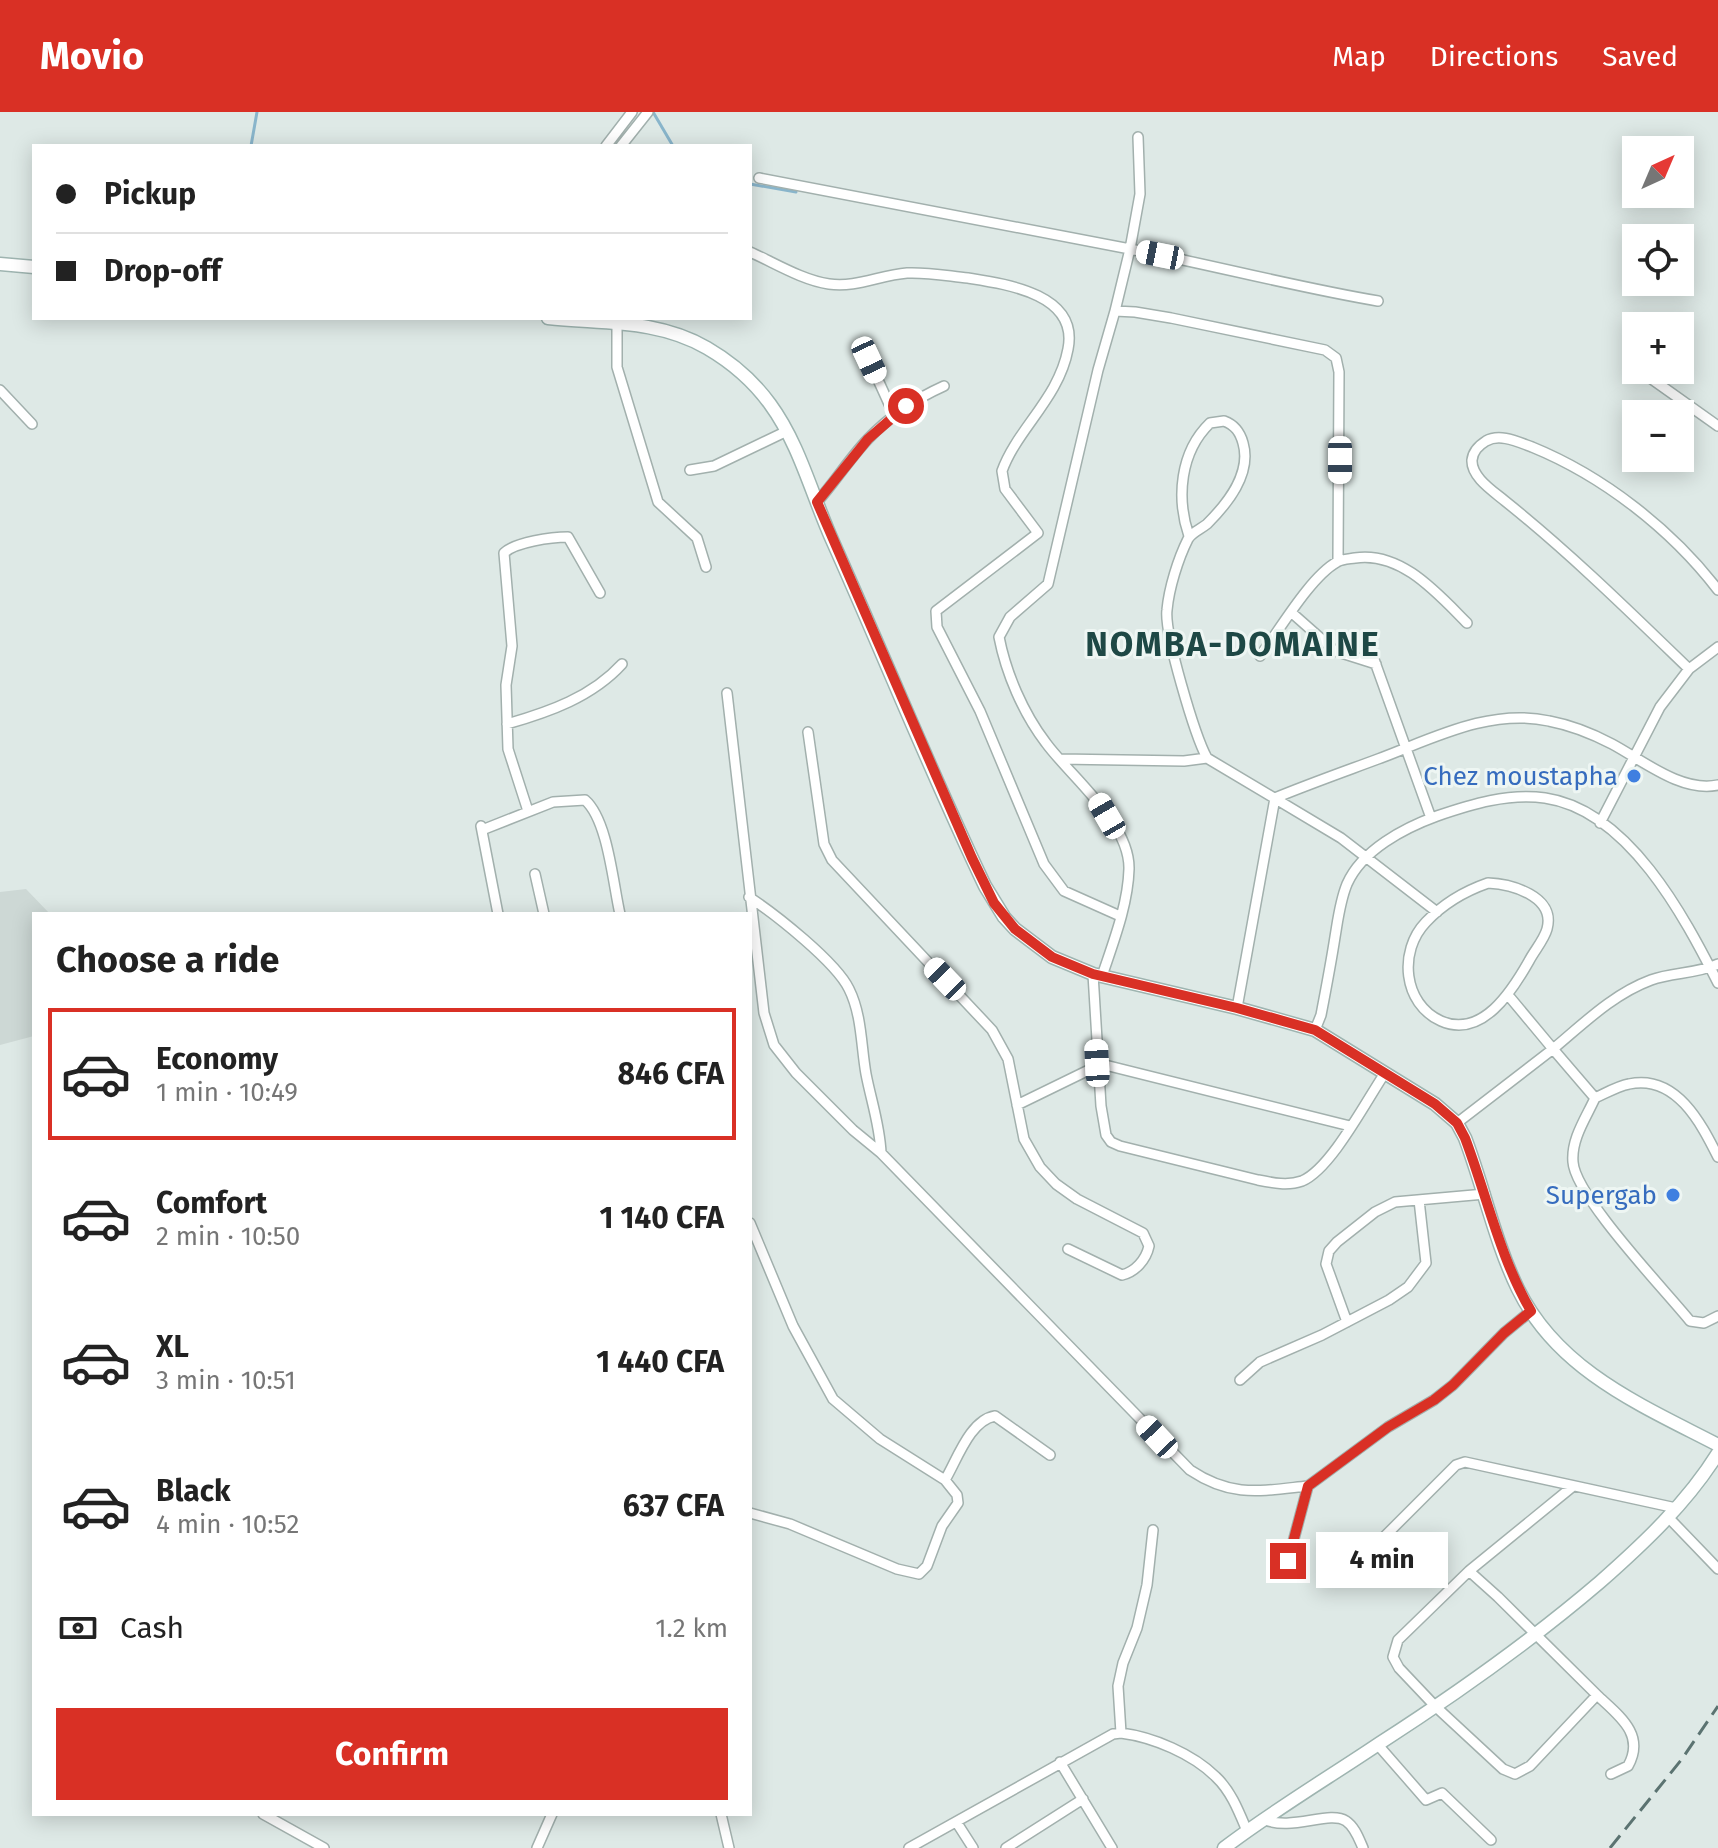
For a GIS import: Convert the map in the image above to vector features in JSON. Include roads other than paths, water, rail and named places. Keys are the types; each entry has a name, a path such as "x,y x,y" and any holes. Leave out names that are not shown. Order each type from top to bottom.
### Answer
{"street":[{"path":"608,144 632,112"},
{"path":"623,144 648,112"},
{"path":"1138,137 1140,194 1130,249 1048,584 1010,617 999,637 1006,671 1041,736 1096,798 1126,853 1129,868 1120,916 1098,975 1097,1064 1106,1135 1111,1142 1189,1164 1258,1180 1291,1184 1318,1171 1341,1143 1385,1073"},
{"path":"759,178 1190,260 1317,291 1378,301"},
{"path":"752,253 830,284 861,283 909,273 938,274 1003,285 1036,294 1068,323 1070,338 1062,371 1002,471 1005,489 1038,533 936,611 937,627 980,711 1023,818 1054,880 1075,898 1120,916"},
{"path":"0,264 32,267"},
{"path":"1115,311 1171,318 1333,354 1339,372 1341,409 1338,561"},
{"path":"599,320 650,325 688,338 721,357 769,402 787,431 952,814 994,903 1015,929 1039,950 1098,975 1315,1030 1435,1104 1457,1123 1465,1138 1518,1289 1531,1311 1570,1357 1614,1391 1718,1445"},
{"path":"625,321 617,367 658,502 697,538 706,567"},
{"path":"869,360 894,415"},
{"path":"1659,384 1718,426"},
{"path":"817,502 868,439 894,415 944,386"},
{"path":"0,390 32,424"},
{"path":"1189,536 1204,526 1229,500 1241,479 1243,442 1237,429 1224,421 1210,423 1190,448 1185,465 1182,510 1189,536 1168,599 1166,621 1197,740 1207,758 1367,856 1437,912"},
{"path":"690,470 714,466 787,431"},
{"path":"1689,669 1569,555 1484,483 1472,465 1477,447 1488,439 1502,438 1546,453 1589,476 1610,489 1677,545 1718,590"},
{"path":"528,811 508,749 506,685 512,646 504,553 520,544 568,537 600,593"},
{"path":"1260,656 1315,582 1338,561 1367,556 1397,564 1424,581 1467,623"},
{"path":"1292,613 1335,651 1376,664"},
{"path":"1600,823 1660,707 1689,669 1718,647"},
{"path":"1371,651 1431,818"},
{"path":"507,724 595,689 622,664"},
{"path":"727,693 751,912"},
{"path":"1275,798 1463,726 1532,718 1565,725 1608,742 1689,784 1706,788 1718,785"},
{"path":"808,732 822,830 829,854 992,1030 1008,1059 1024,1139 1031,1155 1056,1184 1077,1199 1143,1233 1149,1246 1142,1261 1132,1271 1122,1275 1068,1249"},
{"path":"1060,759 1184,761 1207,758"},
{"path":"1315,1030 1321,1015 1347,883 1367,856 1406,830 1479,802 1526,797 1548,799 1568,805 1600,823 1635,854 1657,880 1714,966 1718,983"},
{"path":"1237,1008 1275,798"},
{"path":"498,912 481,828 528,811 582,799 590,803 601,829 620,912"},
{"path":"535,874 544,912"},
{"path":"1488,883 1522,889 1537,898 1546,913 1547,928 1508,995 1475,1022 1458,1025 1436,1018 1417,1001 1409,986 1409,955 1423,924 1472,888 1488,883"},
{"path":"749,897 767,908 835,968 851,992 881,1153"},
{"path":"752,920 764,1013 774,1045 781,1056 853,1130 881,1153 1190,1470 1210,1484 1225,1489 1308,1486 1388,1427 1434,1400 1531,1311"},
{"path":"1457,1123 1632,988 1669,975 1714,966"},
{"path":"1508,995 1595,1098"},
{"path":"1017,1105 1097,1064 1350,1126"},
{"path":"1718,1157 1698,1118 1671,1091 1640,1082 1627,1084 1595,1098 1577,1136 1573,1160 1575,1173 1589,1200 1690,1321 1704,1323 1718,1316"},
{"path":"1347,1322 1328,1272 1329,1251 1375,1212 1395,1202 1485,1194"},
{"path":"1240,1380 1260,1362 1347,1322 1408,1287 1426,1263 1419,1200"},
{"path":"752,1228 793,1326 833,1399 880,1439 945,1480 957,1495 958,1503 942,1526 927,1566 919,1574 897,1569 790,1524 752,1514"},
{"path":"945,1480 976,1426 987,1417 995,1416 1050,1455"},
{"path":"1224,1848 1536,1634 1625,1560 1705,1475 1718,1453"},
{"path":"1371,1550 1456,1465 1465,1462 1672,1512 1718,1569"},
{"path":"1288,1561 1308,1486"},
{"path":"1572,1487 1469,1571 1398,1640 1393,1657 1399,1668 1435,1706 1503,1769 1515,1774 1530,1766 1597,1695"},
{"path":"1121,1733 1118,1686 1147,1585 1153,1530"},
{"path":"1469,1571 1624,1721 1634,1737 1634,1752 1628,1766 1611,1774"},
{"path":"909,1848 1060,1762 1113,1734 1121,1733 1168,1747 1205,1768 1229,1793 1247,1831"},
{"path":"1378,1745 1426,1800 1442,1793 1491,1840"},
{"path":"1060,1762 1112,1848"},
{"path":"1006,1848 1083,1799"},
{"path":"267,1816 324,1848"},
{"path":"537,1848 551,1816"},
{"path":"721,1816 729,1848"},
{"path":"1263,1819 1274,1824 1332,1817 1343,1819 1355,1831 1363,1848"},
{"path":"957,1823 973,1848"}],"waterway":[{"path":"251,144 257,112"},
{"path":"653,112 672,144"},
{"path":"752,184 796,192"}],"railway":[{"path":"1610,1848 1682,1759 1718,1706"}],"place":[{"name":"Chez moustapha","path":"1634,776"},
{"name":"Supergab","path":"1673,1195"}],"district":[{"name":"NOMBA-DOMAINE","path":"1233,644"}]}
